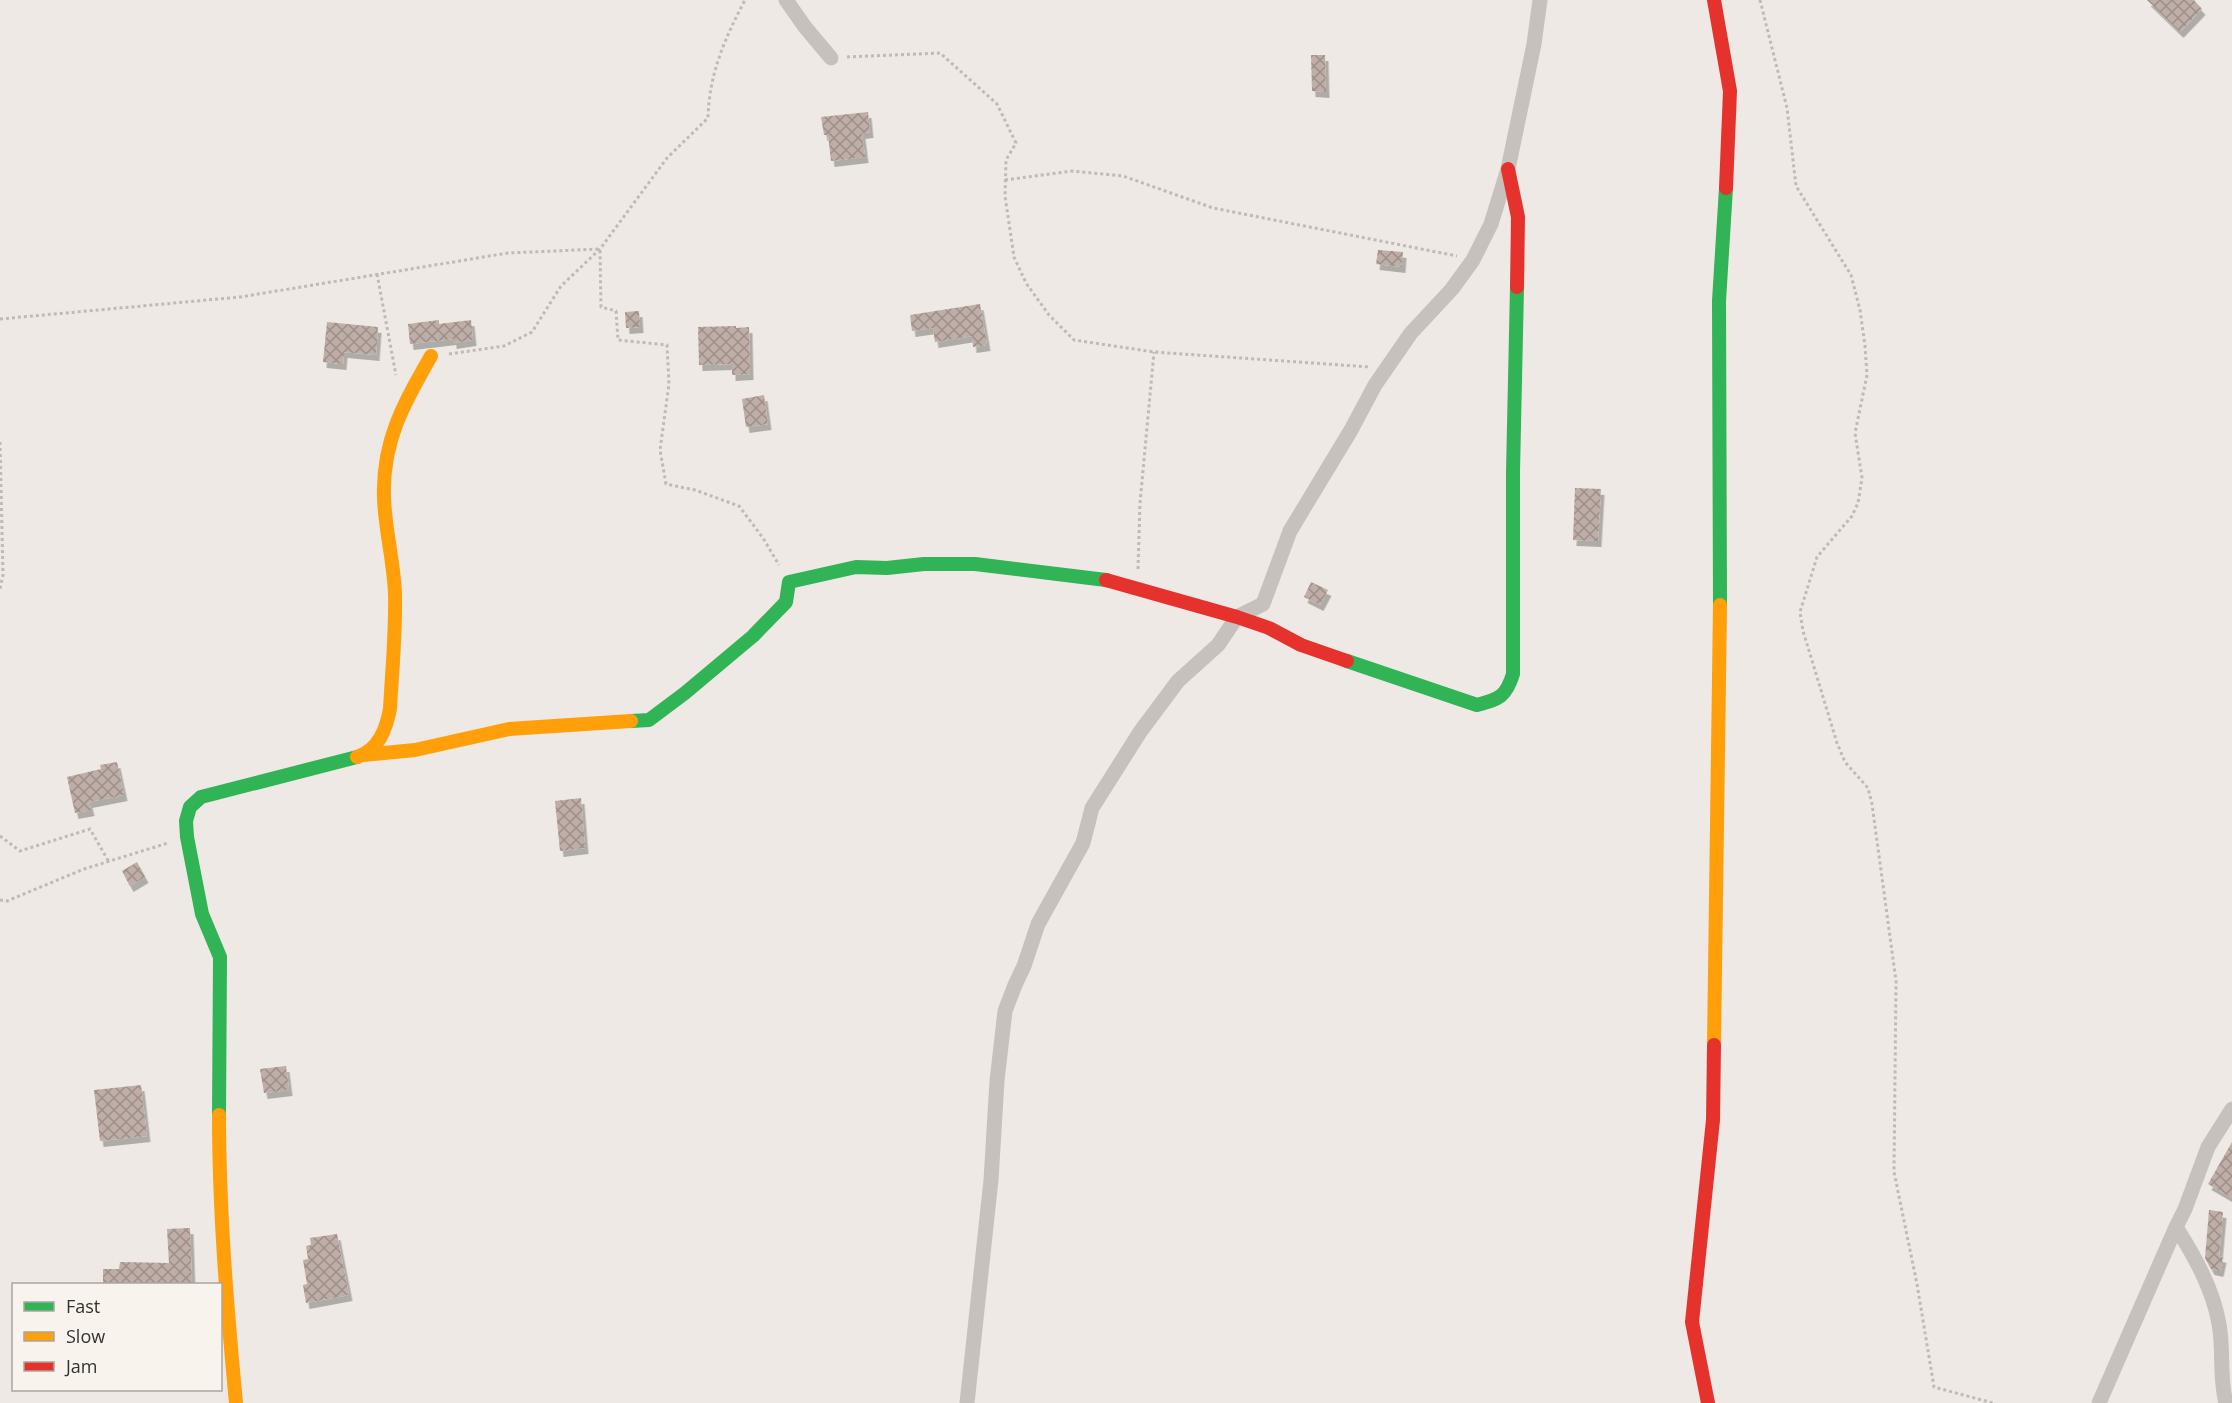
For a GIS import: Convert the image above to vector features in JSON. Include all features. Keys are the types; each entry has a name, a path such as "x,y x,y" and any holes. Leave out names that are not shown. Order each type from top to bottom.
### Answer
{"street":[{"path":"786,0 831,58"},
{"path":"967,1403 991,1180 997,1081 1005,1011 1038,924 1083,843 1092,808 1140,732 1178,681 1218,645 1237,617 1263,604 1290,531 1387,368 1411,333 1452,289 1473,260 1491,224 1509,169 1534,44 1539,0"},
{"path":"1708,1403 1692,1322 1713,1120 1720,685 1719,301 1730,91 1714,0"},
{"path":"236,1403 225,1282 219,1155 220,957 202,914 187,837 186,821 190,807 201,797 336,764 363,755 415,750 509,729 649,720 753,636 786,602 789,582 856,567 975,564 1099,578 1237,617 1269,628 1301,645 1477,705 1497,700 1509,690 1513,674 1513,472 1518,217 1509,169"},
{"path":"363,755 378,743 386,728 390,709 395,594 384,499 387,451 402,406 430,356"},
{"path":"2099,1403 2185,1209 2208,1147 2232,1109"},
{"path":"2176,1227 2196,1258 2213,1301 2219,1325 2221,1377 2226,1403"}],"path":[{"path":"430,356 504,346 532,332 561,286 600,249 667,158 708,118 709,91 719,58 726,36 745,0"},
{"path":"1760,0 1787,108 1796,186 1851,275 1860,310 1865,346 1866,375 1855,433 1862,478 1858,503 1852,516 1817,557 1800,612 1803,631 1837,743 1845,762 1868,788 1872,804 1896,981 1894,1172 1917,1284 1934,1387 1993,1403"},
{"path":"831,58 940,53 997,104 1016,143 1006,160 1005,180 1005,196 1014,257 1026,283 1049,315 1074,340 1154,352 1387,368"},
{"path":"1005,180 1072,171 1123,176 1213,208 1473,260"},
{"path":"0,319 240,297 508,253 600,249"},
{"path":"600,249 601,307 616,311 618,340 667,345 669,384 660,450 666,484 695,490 739,506 763,538 789,582"},
{"path":"377,274 396,375"},
{"path":"1138,589 1140,503 1154,352"},
{"path":"0,442 3,575 0,589"},
{"path":"0,836 20,851 90,829 109,862"},
{"path":"0,900 7,901 84,869 187,837"}],"building":[{"path":"2147,0 2194,0 2202,9 2180,32"},
{"path":"1311,55 1325,55 1326,92 1312,91"},
{"path":"868,112 870,132 862,133 865,157 831,161 828,135 824,135 821,117"},
{"path":"1378,250 1403,252 1402,267 1376,264"},
{"path":"980,304 987,345 973,347 972,336 935,342 933,328 912,331 910,315"},
{"path":"639,311 640,327 626,328 625,312"},
{"path":"439,320 439,324 471,320 473,340 453,343 453,339 410,344 408,324"},
{"path":"327,322 378,327 376,355 344,352 343,364 323,362"},
{"path":"736,326 736,328 749,327 750,374 732,375 732,364 699,365 698,327"},
{"path":"764,395 768,424 746,427 742,399"},
{"path":"1575,488 1601,489 1598,541 1573,540"},
{"path":"1311,582 1328,590 1320,605 1304,597"},
{"path":"117,762 124,795 89,802 91,810 75,813 67,777 101,769 100,765"},
{"path":"581,798 585,848 560,851 555,801"},
{"path":"137,862 145,877 130,886 122,871"},
{"path":"286,1066 289,1090 264,1093 260,1069"},
{"path":"141,1085 147,1136 100,1141 94,1090"},
{"path":"2232,1142 2232,1198 2208,1184"},
{"path":"2209,1210 2223,1212 2219,1256 2223,1257 2220,1271 2211,1269 2205,1258"},
{"path":"190,1228 192,1283 103,1283 103,1269 119,1269 120,1262 169,1263 167,1229"},
{"path":"337,1234 349,1295 306,1303 303,1285 307,1284 303,1260 308,1259 306,1246 311,1245 310,1238"}],"traffic: fast":[{"path":"1720,605 1719,301 1726,188"},
{"path":"1347,661 1477,705 1501,696 1508,688 1513,674 1513,472 1517,287"},
{"path":"631,721 649,720 753,636 786,602 789,582 856,567 887,568 924,564 975,564 1106,580"},
{"path":"219,1115 220,957 202,914 187,837 186,821 190,807 201,797 357,757"}],"traffic: slow":[{"path":"357,757 365,754 376,744 384,731 390,709 395,594 384,498 387,458 397,423 431,356"},
{"path":"1714,1045 1720,605"},
{"path":"363,755 415,750 509,729 631,721"},
{"path":"219,1115 224,1259 236,1403"}],"traffic: jam":[{"path":"1714,0 1730,91 1726,188"},
{"path":"1508,169 1518,217 1517,287"},
{"path":"1106,580 1237,617 1269,628 1301,645 1347,661"},
{"path":"1708,1403 1692,1322 1713,1120 1714,1045"}]}
